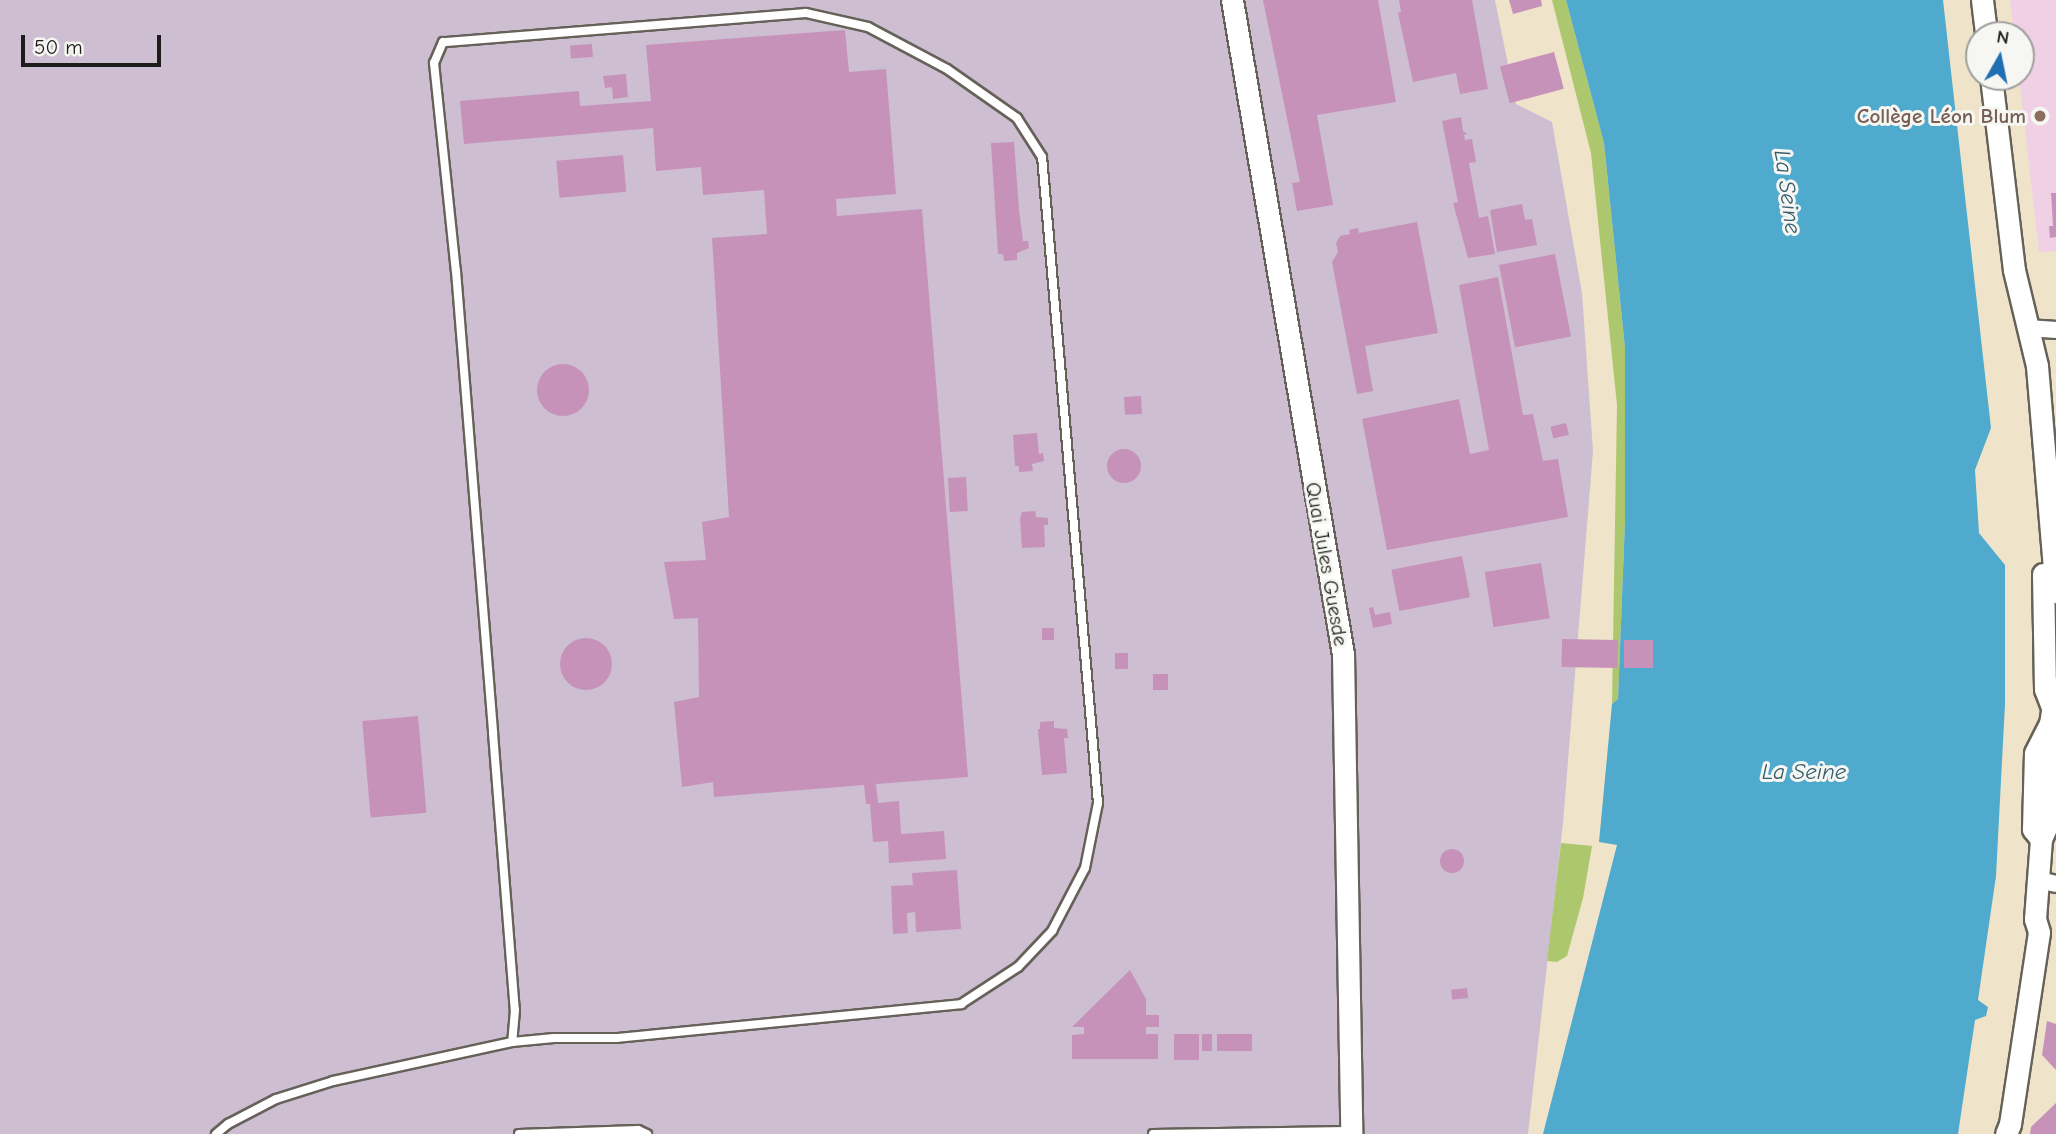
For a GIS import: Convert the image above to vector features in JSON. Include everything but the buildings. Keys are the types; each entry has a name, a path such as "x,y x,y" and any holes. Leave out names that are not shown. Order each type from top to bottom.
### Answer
{"main road":[{"name":"Quai Jules Guesde","path":"1231,0 1343,654 1351,1132"},
{"path":"1982,0 1984,21"},
{"path":"1994,0 1996,21"},
{"path":"1993,91 2014,271 2026,317 2031,352 2037,366 2054,527 2056,592"},
{"path":"2004,91 2025,267 2026,317"},
{"path":"2000,1134 2028,929 2035,919 2047,882 2041,839 2033,829 2035,753 2053,711 2045,689 2041,531 2026,366 2031,352"},
{"path":"2006,1134 2010,1124 2039,932 2035,919"}],"street":[{"path":"2026,317 2056,330"}],"lane":[{"path":"216,1134 228,1124 276,1099 333,1081 512,1042 554,1038 617,1038 961,1004 1018,968 1052,931 1085,868 1098,803 1042,157 1017,118 947,69 868,27 806,13 443,42 434,63 456,271 497,775 515,1010 512,1042"},
{"path":"519,1134 638,1130 647,1134"},
{"path":"1153,1134 1351,1132"}],"shaded area":[{"path":"0,0 1495,0 1516,104 1552,122 1582,293 1593,451 1563,823 1528,1134 0,1134"},
{"name":"Collège Léon Blum","path":"2010,0 2056,0 2056,251 2039,252 2021,91 2035,91 2035,21 2012,21"}],"green space":[{"path":"1552,0 1566,0 1604,143 1625,348 1625,521 1618,699 1612,704 1617,405 1591,153"},
{"path":"1561,843 1592,846 1583,898 1567,956 1557,962 1547,961"}],"water":[{"name":"La Seine","path":"1566,0 1943,0 1991,428 1975,470 1979,533 2005,565 2005,704 1996,876 1978,1000 1988,1007 1986,1016 1975,1020 1958,1134 1543,1134 1617,845 1599,842 1612,704 1618,699 1625,521 1625,348 1604,143"}],"place":[{"name":"Collège Léon Blum","path":"2040,116"}]}
